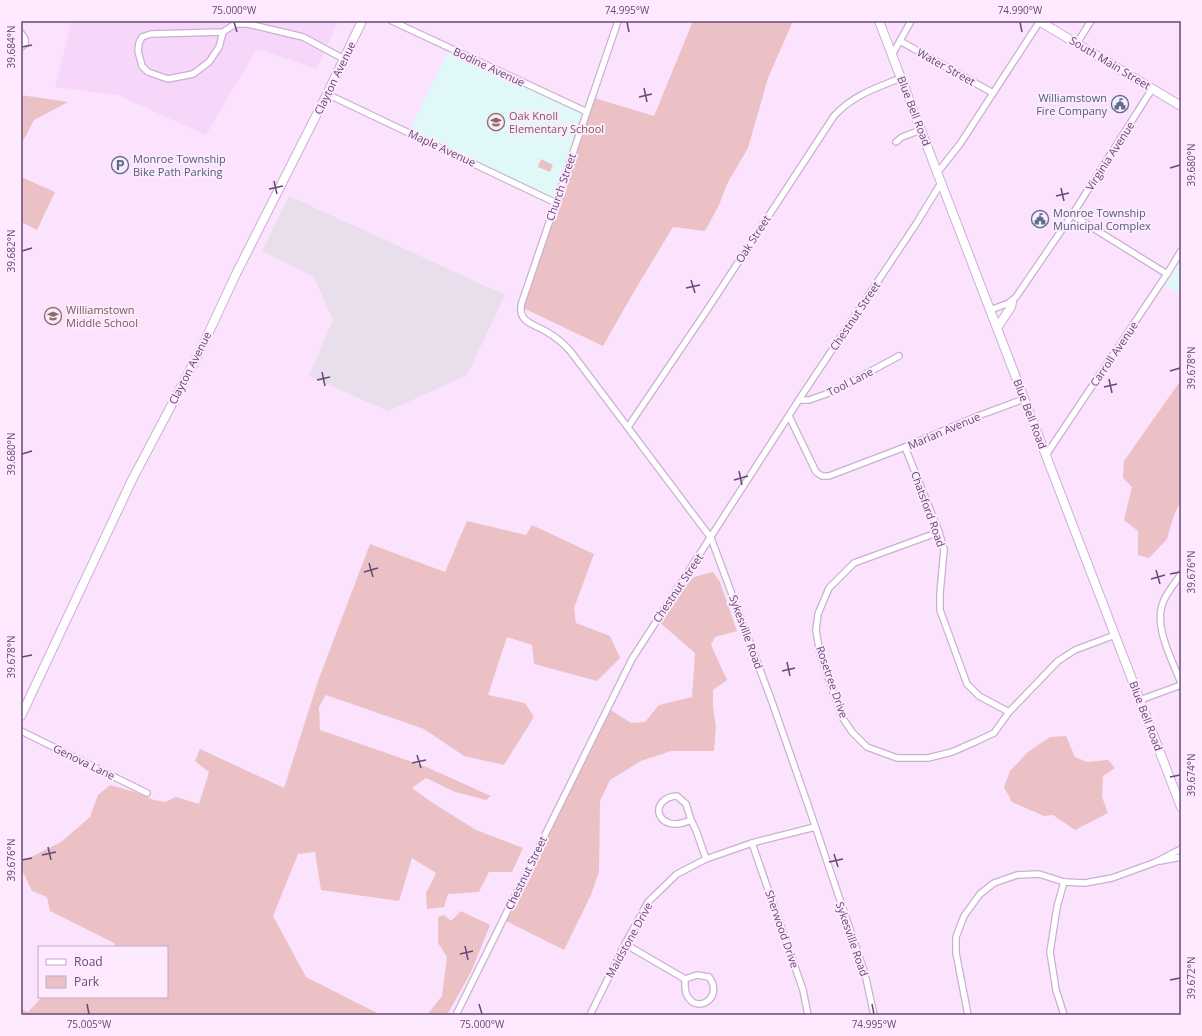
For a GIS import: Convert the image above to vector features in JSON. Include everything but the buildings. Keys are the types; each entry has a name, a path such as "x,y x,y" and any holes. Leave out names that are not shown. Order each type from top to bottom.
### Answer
{"street":[{"name":"Clayton Avenue","path":"21,716 132,480 201,349 236,274 327,94 362,21"},
{"name":"Bodine Avenue","path":"392,21 587,112"},
{"name":"Church Street","path":"520,308 618,21"},
{"name":"Blue Bell Road","path":"879,21 1181,807"},
{"path":"892,55 911,21"},
{"path":"937,173 960,144 1039,21"},
{"name":"South Main Street","path":"1039,21 1181,106"},
{"path":"1077,43 1091,21"},
{"path":"223,32 219,47 209,62 193,74 168,79 148,72 142,66 138,51 139,43 142,37 151,34 223,32 235,24 248,24 303,37 344,59"},
{"path":"21,33 25,39 25,44 21,47"},
{"name":"Water Street","path":"900,41 993,93"},
{"name":"Oak Street","path":"628,427 707,310 834,116 842,107 854,98 901,78"},
{"name":"Virginia Avenue","path":"1012,302 1072,215 1152,89"},
{"name":"Maple Avenue","path":"327,94 556,202"},
{"path":"896,142 902,137 921,130"},
{"name":"Chestnut Street","path":"456,1015 625,671 659,616 711,538 799,400 916,224 941,183"},
{"path":"1072,215 1167,274"},
{"name":"Carroll Avenue","path":"1046,455 1181,251"},
{"path":"990,310 1012,302"},
{"path":"997,328 1011,307 1012,302"},
{"name":"Sykesville Road","path":"520,308 526,321 556,338 571,352 711,538 772,702 815,827 865,974 874,1015"},
{"name":"Tool Lane","path":"799,400 809,400 832,392 899,356"},
{"name":"Marian Avenue","path":"789,416 816,472 822,476 836,474 978,416 1024,399"},
{"name":"Chatsford Road","path":"905,447 939,532 944,550 940,610 967,684 979,696 1009,712"},
{"name":"Rosetree Drive","path":"939,532 854,563 829,588 818,614 816,630 820,654 842,717 852,732 867,747 897,758 928,758 952,752 994,733 1009,712 1058,661 1075,650 1115,635"},
{"path":"1140,700 1181,684 1162,632 1159,619 1163,601 1181,574"},
{"name":"Genova Lane","path":"21,731 147,793"},
{"path":"690,820 679,824 667,823 662,820 659,809 661,802 666,798 677,796 686,804 690,820 696,830 706,859"},
{"name":"Maidstone Drive","path":"590,1015 625,944 648,902 678,874 706,859 752,843 815,827"},
{"name":"Sherwood Drive","path":"752,843 803,990 808,1015"},
{"path":"968,1015 956,953 956,937 962,921 971,906 980,894 994,883 1017,875 1039,874 1064,882 1085,882 1112,878 1156,862 1181,849"},
{"path":"1156,862 1181,857"},
{"path":"1064,882 1057,907 1050,952 1056,990 1064,1015"},
{"path":"625,944 685,979 697,975 709,977 713,983 713,996 709,1001 703,1003 696,1004 691,1001 685,991 685,979"}],"shaded area":[{"path":"72,21 338,21 317,69 257,49 206,135 118,95 55,87"},
{"name":"Oak Knoll Elementary School","path":"449,50 582,114 553,199 410,129"},
{"path":"289,196 505,295 467,375 388,411 309,376 333,320 314,277 262,251"},
{"path":"1181,257 1181,295 1164,284"}],"green space":[{"path":"693,21 793,21 768,78 748,148 728,182 719,205 705,231 673,227 603,346 521,307 591,97 654,116"},
{"path":"21,95 68,102 34,120 21,145"},
{"path":"541,159 553,165 550,172 538,167"},
{"path":"21,177 55,192 37,230 21,222"},
{"path":"1181,380 1181,500 1173,518 1167,539 1149,558 1138,555 1138,531 1124,520 1132,487 1123,478 1124,461"},
{"path":"467,521 526,535 532,525 594,554 574,608 576,623 610,636 620,658 597,681 534,664 532,645 507,637 488,695 525,703 534,717 504,765 464,756 424,729 326,695 319,707 320,730 424,766 491,796 486,800 455,792 426,778 412,788 476,830 523,848 512,872 489,872 479,892 448,894 444,907 427,909 426,893 436,873 412,858 399,901 321,890 315,852 298,854 273,916 306,977 381,1015 21,1015 21,1009 28,1012 41,998 168,998 168,946 115,946 114,943 50,911 47,897 32,891 21,868 21,862 61,842 90,817 98,795 110,785 135,792 154,800 165,802 176,797 199,804 209,772 195,761 200,749 284,788 318,681 370,544 445,572"},
{"path":"713,572 720,582 737,631 715,637 711,645 727,680 713,690 713,707 716,727 714,751 671,751 641,761 610,780 600,801 599,872 591,895 564,950 506,921 609,709 631,723 645,722 659,705 692,697 695,653 659,622 683,588 694,577"},
{"path":"1066,736 1075,757 1087,762 1108,760 1115,768 1103,776 1102,797 1108,813 1075,830 1053,815 1044,816 1012,802 1004,787 1010,771 1028,752 1050,737"},
{"path":"461,911 490,925 471,972 447,1015 427,1015 442,996 447,957 438,943 438,917 444,915 451,921"}],"place":[{"name":"Williamstown Fire Company","path":"1120,104"},
{"name":"Oak Knoll Elementary School","path":"496,122"},
{"name":"Monroe Township Bike Path Parking","path":"120,165"},
{"name":"Monroe Township Municipal Complex","path":"1040,219"},
{"name":"Williamstown Middle School","path":"53,316"}]}
